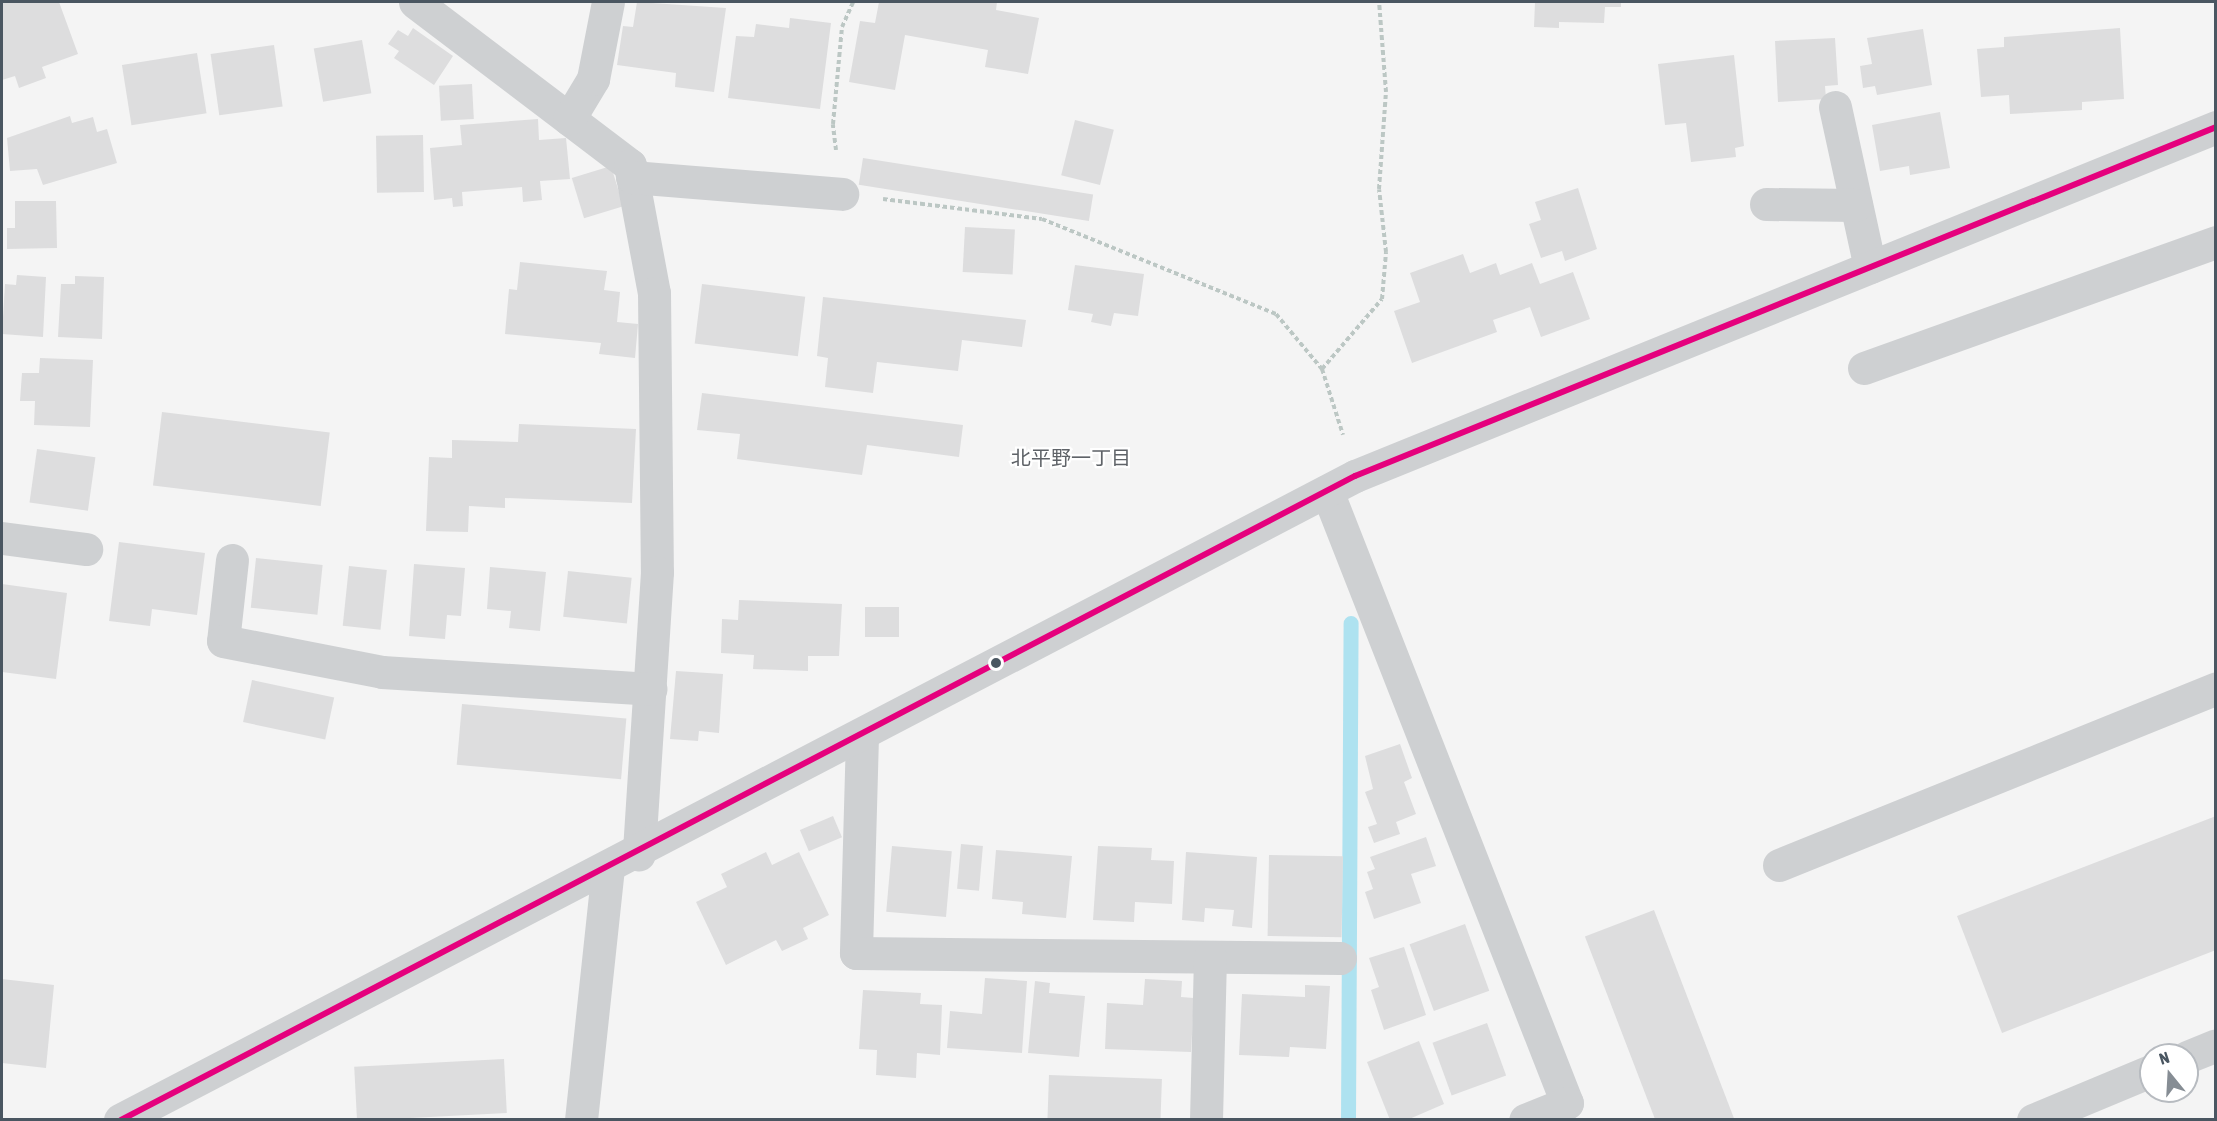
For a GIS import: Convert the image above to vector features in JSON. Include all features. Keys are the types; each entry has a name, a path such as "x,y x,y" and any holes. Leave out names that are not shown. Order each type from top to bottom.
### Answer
{"street":[{"path":"416,2 630,165 654,293 657,572 639,854"},
{"path":"569,119 593,79 608,2"},
{"path":"1835,107 1870,267"},
{"path":"120,1119 608,867 639,854 1341,484 2216,127"},
{"path":"632,177 842,194"},
{"path":"1767,204 1856,205"},
{"path":"1864,368 2216,242"},
{"path":"1341,484 1567,1103 1525,1119"},
{"path":"2,538 86,549"},
{"path":"232,560 223,641 382,672 650,689"},
{"path":"1779,865 2216,688"},
{"path":"862,736 856,953 1340,958"},
{"path":"581,1119 608,867"},
{"path":"1206,1119 1210,957"},
{"path":"2199,1052 2216,1045"},
{"path":"2033,1119 2139,1076"}],"path":[{"path":"853,2 842,27 833,124 842,194 1042,219 1276,314 1322,369 1341,484"},
{"path":"1322,369 1382,299 1386,252 1379,189 1386,92 1378,2"}],"building":[{"path":"2,2 59,2 78,54 42,67 46,78 19,88 15,76 2,80"},
{"path":"637,2 726,8 714,92 675,87 676,73 617,65 623,26 633,27"},
{"path":"879,2 997,2 996,10 1039,18 1028,74 985,67 988,50 905,35 895,90 849,82 860,21 875,23"},
{"path":"1535,2 1621,2 1621,7 1605,7 1604,23 1559,22 1559,28 1534,27"},
{"path":"790,18 831,23 820,109 728,98 736,36 754,37 756,24 789,28"},
{"path":"413,28 453,56 434,85 394,58 399,51 388,44 398,30 408,36"},
{"path":"2120,28 2124,99 2082,102 2082,110 2010,114 2009,95 1981,97 1977,49 2004,47 2004,37"},
{"path":"1923,29 1932,85 1877,95 1875,86 1863,88 1860,66 1872,64 1867,38"},
{"path":"1835,38 1838,85 1825,86 1826,99 1778,102 1775,41"},
{"path":"362,40 371,93 323,102 314,49"},
{"path":"274,45 283,106 219,115 211,54"},
{"path":"197,53 207,113 131,125 122,65"},
{"path":"1734,55 1744,146 1735,148 1736,157 1691,162 1686,123 1665,125 1658,64"},
{"path":"472,84 474,119 441,121 439,86"},
{"path":"1940,112 1950,168 1910,175 1909,166 1880,171 1872,125"},
{"path":"70,116 72,123 93,117 97,132 107,129 117,163 43,185 37,169 10,171 7,138"},
{"path":"538,119 539,140 566,138 570,179 540,181 542,200 523,202 522,187 462,192 463,206 453,207 452,198 434,200 430,148 462,145 460,125"},
{"path":"1075,120 1114,130 1100,185 1061,175"},
{"path":"423,135 424,192 377,193 376,136"},
{"path":"863,158 1093,194 1089,221 859,185"},
{"path":"611,166 623,206 584,218 572,178"},
{"path":"1578,188 1597,249 1565,261 1562,251 1541,258 1529,224 1541,220 1535,202"},
{"path":"15,201 56,201 57,248 7,249 7,228 15,228"},
{"path":"965,227 1015,230 1013,275 963,272"},
{"path":"1463,254 1470,273 1496,263 1500,275 1532,263 1540,284 1573,272 1590,319 1541,337 1530,307 1493,320 1497,332 1412,363 1394,311 1420,302 1410,273"},
{"path":"520,262 607,271 604,290 620,292 617,322 638,324 635,358 599,354 601,343 505,334 509,289 517,290"},
{"path":"1075,265 1144,274 1138,316 1114,313 1111,326 1091,322 1093,314 1068,310"},
{"path":"17,275 46,277 43,337 2,334 5,284 16,285"},
{"path":"75,276 104,277 102,339 58,337 61,284 75,284"},
{"path":"702,284 805,297 798,356 695,344"},
{"path":"823,297 1026,320 1022,347 962,340 958,371 877,362 873,393 825,387 828,358 817,356"},
{"path":"40,358 93,360 90,427 34,425 35,401 20,401 22,373 39,373"},
{"path":"702,393 963,425 959,457 867,445 862,475 737,459 740,434 697,430"},
{"path":"162,412 330,433 321,506 153,485"},
{"path":"519,424 636,429 632,503 505,498 505,508 469,506 468,532 426,531 429,457 452,458 452,440 518,442"},
{"path":"37,449 95,457 88,511 29,502"},
{"path":"119,542 205,553 197,615 152,609 150,626 109,621"},
{"path":"256,558 323,565 317,615 251,608"},
{"path":"414,564 465,568 461,616 447,615 445,639 409,636"},
{"path":"349,566 387,570 381,630 343,626"},
{"path":"490,567 546,572 540,631 509,628 511,611 487,609"},
{"path":"568,571 632,578 627,623 563,617"},
{"path":"2,584 67,593 56,679 2,672"},
{"path":"739,600 842,604 839,656 808,656 808,671 753,669 754,655 721,653 722,619 738,620"},
{"path":"865,607 899,607 899,637 865,637"},
{"path":"676,671 723,674 719,733 699,731 698,741 670,739"},
{"path":"252,680 334,697 325,740 243,722"},
{"path":"462,704 626,718 621,779 457,765"},
{"path":"1400,744 1412,778 1404,782 1416,814 1396,822 1400,834 1374,843 1368,827 1377,824 1365,792 1373,789 1365,756"},
{"path":"833,816 842,837 809,851 800,830"},
{"path":"2216,816 2216,950 2002,1033 1957,916"},
{"path":"1426,837 1436,866 1411,874 1421,903 1374,919 1365,892 1373,889 1367,872 1375,869 1370,857"},
{"path":"961,844 983,846 979,891 957,889"},
{"path":"892,846 952,851 946,917 886,912"},
{"path":"1098,846 1152,848 1151,860 1174,861 1172,904 1135,902 1134,922 1093,920"},
{"path":"996,850 1072,856 1066,918 1022,914 1023,902 992,899"},
{"path":"766,852 772,865 799,852 829,915 803,928 808,939 782,951 776,940 726,965 696,902 727,887 721,874"},
{"path":"1186,852 1257,857 1252,928 1232,926 1234,910 1205,908 1204,922 1182,920"},
{"path":"1269,855 1343,856 1342,937 1268,936"},
{"path":"1654,910 1735,1120 1655,1120 1585,937"},
{"path":"1465,924 1489,991 1434,1011 1410,944"},
{"path":"1404,947 1426,1015 1384,1030 1371,990 1379,987 1369,958"},
{"path":"985,978 1027,981 1022,1053 947,1048 950,1011 982,1014"},
{"path":"2,979 54,985 46,1068 2,1063"},
{"path":"1145,979 1182,981 1181,997 1194,998 1191,1052 1105,1049 1107,1003 1143,1005"},
{"path":"1035,981 1050,983 1049,993 1085,996 1079,1057 1028,1053"},
{"path":"1305,985 1330,986 1326,1049 1290,1047 1289,1057 1239,1055 1242,994 1305,997"},
{"path":"863,990 921,993 920,1004 942,1005 940,1055 917,1053 916,1078 876,1075 877,1050 859,1049"},
{"path":"1487,1023 1506,1076 1452,1095 1432,1043"},
{"path":"1419,1041 1444,1104 1407,1120 1390,1120 1367,1062"},
{"path":"504,1059 507,1113 357,1120 354,1067"},
{"path":"1049,1075 1162,1079 1160,1120 1047,1120"}],"waterway":[{"path":"1348,1120 1351,623"}],"transit line":[{"path":"121,1120 1355,476 2216,127"}],"district":[{"name":"北平野一丁目","path":"1071,457"}]}
